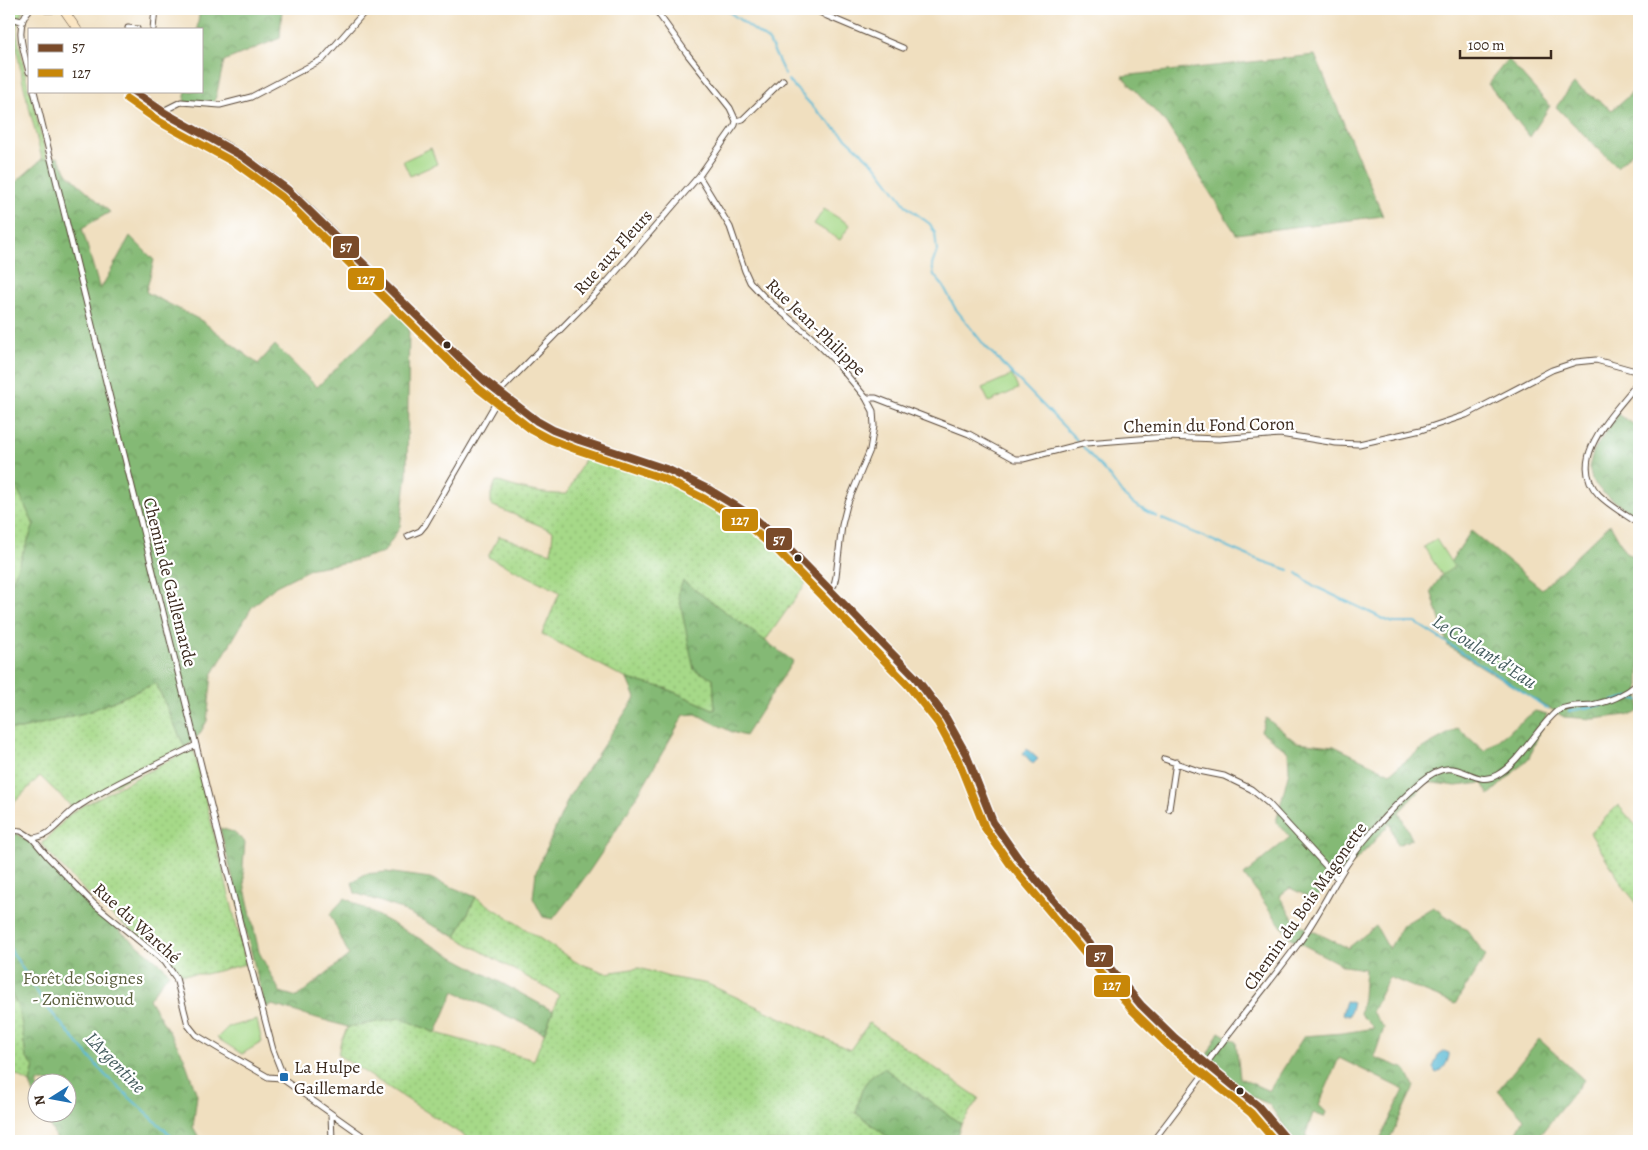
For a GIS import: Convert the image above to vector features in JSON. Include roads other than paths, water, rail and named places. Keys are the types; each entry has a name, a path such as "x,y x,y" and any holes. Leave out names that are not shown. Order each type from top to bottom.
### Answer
{"main road":[{"path":"46,9 52,9"},
{"path":"63,9 76,28"},
{"path":"135,92 163,111 240,154 272,176 297,197 458,356 500,393 537,421 553,430 669,470 708,488 752,516 784,543 916,678 946,718 966,754 993,822 1018,858 1141,1005 1207,1066 1258,1106 1272,1120 1288,1141"}],"street":[{"path":"28,68 20,32 22,21 30,9"},
{"path":"153,28 155,9"},
{"path":"163,111 181,102 220,105 251,97 323,59 367,9"},
{"path":"655,9 688,56 730,108 736,121"},
{"path":"814,9 903,48"},
{"path":"9,18 22,21"},
{"name":"Rue aux Fleurs","path":"408,536 420,531 425,525 500,393 607,282 699,176 733,130 736,121 742,119 783,80"},
{"name":"Chemin de Gaillemarde","path":"34,92 273,1050 282,1073 281,1078"},
{"name":"Rue Jean-Philippe","path":"699,176 730,227 750,282 764,297 820,346 866,398 873,412 874,426 870,450 847,505 842,525 836,576 834,585 830,590"},
{"name":"Chemin du Fond Coron","path":"866,398 876,398 970,434 1016,459 1023,459 1086,443 1165,437 1219,439 1280,434 1336,443 1359,444 1421,430 1466,415 1552,370 1576,362 1596,360 1639,372"},
{"path":"1639,381 1597,436 1588,453 1586,464 1589,480 1599,494 1639,524"},
{"name":"Chemin du Bois Magonette","path":"1153,1141 1302,939 1338,879 1362,845 1411,791 1434,773 1445,768 1455,768 1480,778 1497,775 1518,756 1556,711 1563,707 1595,704 1613,698 1632,689 1639,683"},
{"path":"32,838 44,836 70,813 96,796 196,745"},
{"path":"1164,759 1224,776 1251,789 1268,803 1338,879"},
{"path":"1169,809 1176,762"},
{"name":"Rue du Warché","path":"9,832 16,830 32,838 94,904 165,962 176,978 188,1025 192,1031 268,1077 281,1078 370,1141"},
{"path":"331,1114 332,1141"}],"water":[{"path":"1027,749 1038,759 1033,764 1023,753"},
{"path":"1346,1001 1353,1003 1349,1016 1342,1014"},
{"path":"1444,1051 1449,1053 1448,1059 1443,1068 1436,1073 1433,1068 1438,1055"}],"waterway":[{"path":"725,9 769,41 785,75"},
{"path":"788,80 816,110 877,167 907,207 930,224 935,233 937,251 932,265 934,275 944,287 955,308 985,346 1077,440"},
{"path":"1083,447 1124,496 1135,505 1157,517"},
{"path":"1162,519 1256,559 1289,570"},
{"name":"Le Coulant d'Eau","path":"1297,573 1314,586 1388,621 1394,623 1416,623 1548,709"},
{"name":"Le Coulant d'Eau","path":"1613,701 1629,697 1639,700"},
{"name":"Le Coulant d'Eau","path":"1569,711 1601,705"},
{"name":"L'Argentine","path":"9,947 46,1006 105,1075 177,1141"}],"place":[{"name":"La Hulpe Gaillemarde","path":"284,1077"}],"park label":[{"name":"Forêt de Soignes - Zoniënwoud","path":"83,988"}]}
